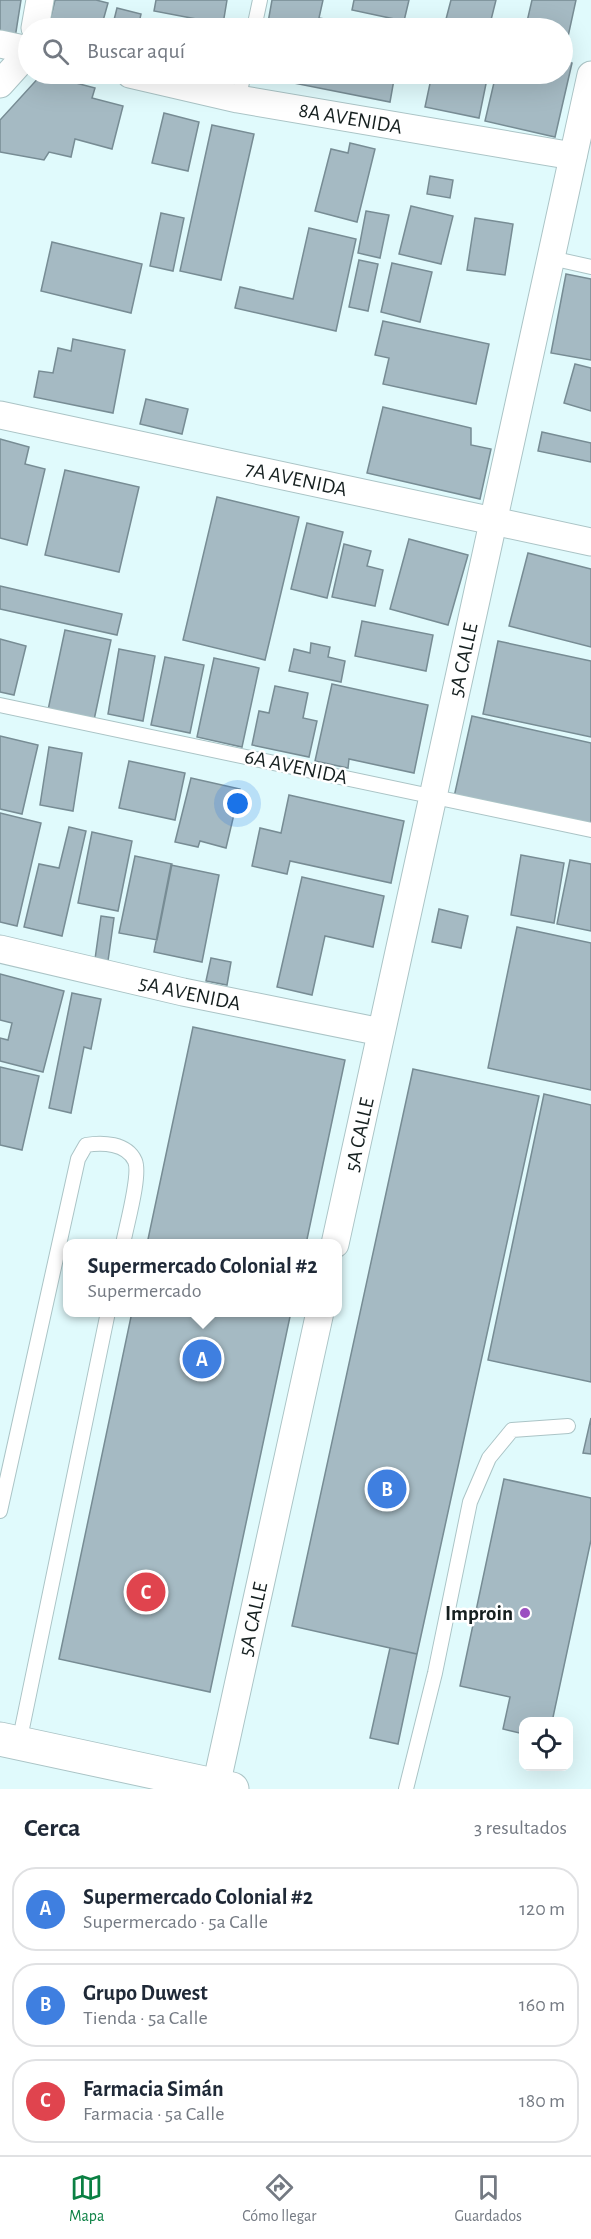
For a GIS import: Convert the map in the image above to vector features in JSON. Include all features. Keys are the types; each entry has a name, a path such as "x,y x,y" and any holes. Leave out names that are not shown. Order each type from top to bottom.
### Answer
{"highway":[{"path":"10,1741 224,1787"}],"street":[{"path":"36,18 40,0"},
{"path":"0,44 18,48"},
{"path":"0,84 18,63"},
{"name":"5A CALLE","path":"336,1239 551,258 582,157 591,75"},
{"name":"8A AVENIDA","path":"222,84 582,157"},
{"name":"7A AVENIDA","path":"0,415 591,542"},
{"name":"5A AVENIDA","path":"0,949 183,992 381,1032"},
{"name":"5A CALLE","path":"224,1787 319,1317"}],"lane":[{"path":"256,18 260,0"},
{"path":"551,258 591,267"},
{"name":"6A AVENIDA","path":"0,705 591,830"},
{"path":"0,1511 78,1159 86,1145 97,1143 122,1147 135,1160 137,1173 124,1239"},
{"path":"10,1741 107,1317"},
{"path":"406,1789 435,1673 471,1502 489,1458 512,1430 568,1426"}],"building":[{"path":"0,0 21,0 15,38 0,35"},
{"path":"55,0 96,0 108,3 104,18 50,18"},
{"path":"156,0 227,0 224,18 191,18 154,11"},
{"path":"272,0 323,0 319,18 269,18"},
{"path":"354,0 409,0 405,18 390,18 352,10"},
{"path":"451,0 496,0 492,18 446,18"},
{"path":"532,0 576,0 572,18 528,18"},
{"path":"117,8 141,14 140,18 114,18"},
{"path":"33,84 80,84 95,88 92,98 123,106 112,149 75,139 71,157 49,152 44,160 0,152 0,120"},
{"path":"299,84 393,84 390,102"},
{"path":"430,84 486,84 479,118 425,107"},
{"path":"494,84 567,84 555,137 485,121"},
{"path":"164,113 199,122 188,171 152,163"},
{"path":"212,125 254,134 221,280 180,271"},
{"path":"350,143 375,149 357,222 315,211 331,149 348,153"},
{"path":"430,176 453,180 450,198 427,194"},
{"path":"411,206 453,216 441,264 399,254"},
{"path":"366,211 389,215 380,258 358,253"},
{"path":"161,213 184,218 173,271 150,266"},
{"path":"475,218 513,224 505,275 467,270"},
{"path":"309,228 356,239 336,331 235,308 240,287 293,299"},
{"path":"52,242 142,264 131,313 41,291"},
{"path":"359,260 378,264 368,311 349,307"},
{"path":"392,263 432,272 420,322 381,312"},
{"path":"566,274 591,279 591,360 551,353"},
{"path":"383,321 489,344 476,404 383,384 389,358 375,355"},
{"path":"73,339 125,350 113,413 34,397 39,371 53,373 58,348 71,351"},
{"path":"575,364 591,368 591,411 564,403"},
{"path":"146,399 188,409 182,434 140,424"},
{"path":"383,407 471,428 471,445 491,449 480,499 367,473"},
{"path":"542,432 591,443 591,462 538,451"},
{"path":"0,439 29,447 25,464 45,469 27,545 0,538"},
{"path":"65,470 139,487 119,572 45,555"},
{"path":"217,497 299,517 265,660 183,640"},
{"path":"307,523 343,532 327,598 291,589"},
{"path":"409,539 468,555 448,625 390,609"},
{"path":"344,544 371,551 367,566 383,570 375,606 332,597"},
{"path":"528,553 591,569 591,647 509,626"},
{"path":"0,586 122,614 117,635 0,609"},
{"path":"362,621 433,635 426,671 355,656"},
{"path":"65,630 111,640 94,720 48,710"},
{"path":"0,639 26,646 14,695 0,692"},
{"path":"498,641 591,661 591,737 483,714"},
{"path":"311,643 330,647 328,657 345,661 341,682 289,671 294,649 310,653"},
{"path":"119,649 155,656 143,721 108,714"},
{"path":"165,657 204,665 190,733 151,725"},
{"path":"214,658 259,668 242,747 197,737"},
{"path":"332,684 428,705 414,773 349,759 348,768 315,761"},
{"path":"275,686 308,693 303,718 317,721 309,757 252,745 259,711 269,713"},
{"path":"472,716 591,743 591,828 454,797"},
{"path":"0,736 38,745 22,814 0,809"},
{"path":"49,747 82,753 73,811 40,805"},
{"path":"129,761 185,773 175,820 119,808"},
{"path":"191,778 240,789 226,848 200,841 198,847 175,842"},
{"path":"289,795 404,821 391,883 290,861 287,874 252,866 260,828 281,833"},
{"path":"0,813 41,823 17,926 0,922"},
{"path":"69,827 86,831 62,936 24,927 39,864 59,868"},
{"path":"92,832 132,841 118,911 78,903"},
{"path":"521,855 564,863 554,923 511,915"},
{"path":"135,856 172,864 157,940 119,933"},
{"path":"570,860 591,864 591,931 557,924"},
{"path":"171,865 219,875 202,962 154,952"},
{"path":"302,877 384,896 373,947 325,936 312,995 277,987"},
{"path":"439,909 468,916 461,948 432,942"},
{"path":"101,916 114,918 108,961 95,959"},
{"path":"517,927 591,943 591,1090 488,1068"},
{"path":"211,958 231,962 227,985 206,981"},
{"path":"0,974 64,991 43,1072 0,1061 0,1038 8,1040 12,1023 0,1020"},
{"path":"72,993 101,999 91,1049 84,1047 71,1113 49,1108"},
{"path":"193,1027 345,1060 307,1239 148,1239"},
{"path":"0,1067 39,1076 22,1150 0,1145"},
{"path":"413,1069 539,1096 417,1654 292,1626"},
{"path":"544,1094 591,1105 591,1382 488,1360"},
{"path":"131,1317 290,1317 210,1692 59,1659"},
{"path":"591,1418 591,1454 583,1453"},
{"name":"Improin","path":"504,1479 591,1498 591,1540 553,1717 519,1717 519,1733 503,1729 510,1697 460,1686"},
{"path":"390,1648 417,1654 398,1744 370,1738"}],"place":[{"name":"Supermercado Colonial #2","path":"202,1359"},
{"name":"Grupo Duwest","path":"387,1489"},
{"name":"Farmacia Simán","path":"146,1592"},
{"name":"Improin","path":"525,1613"}]}
